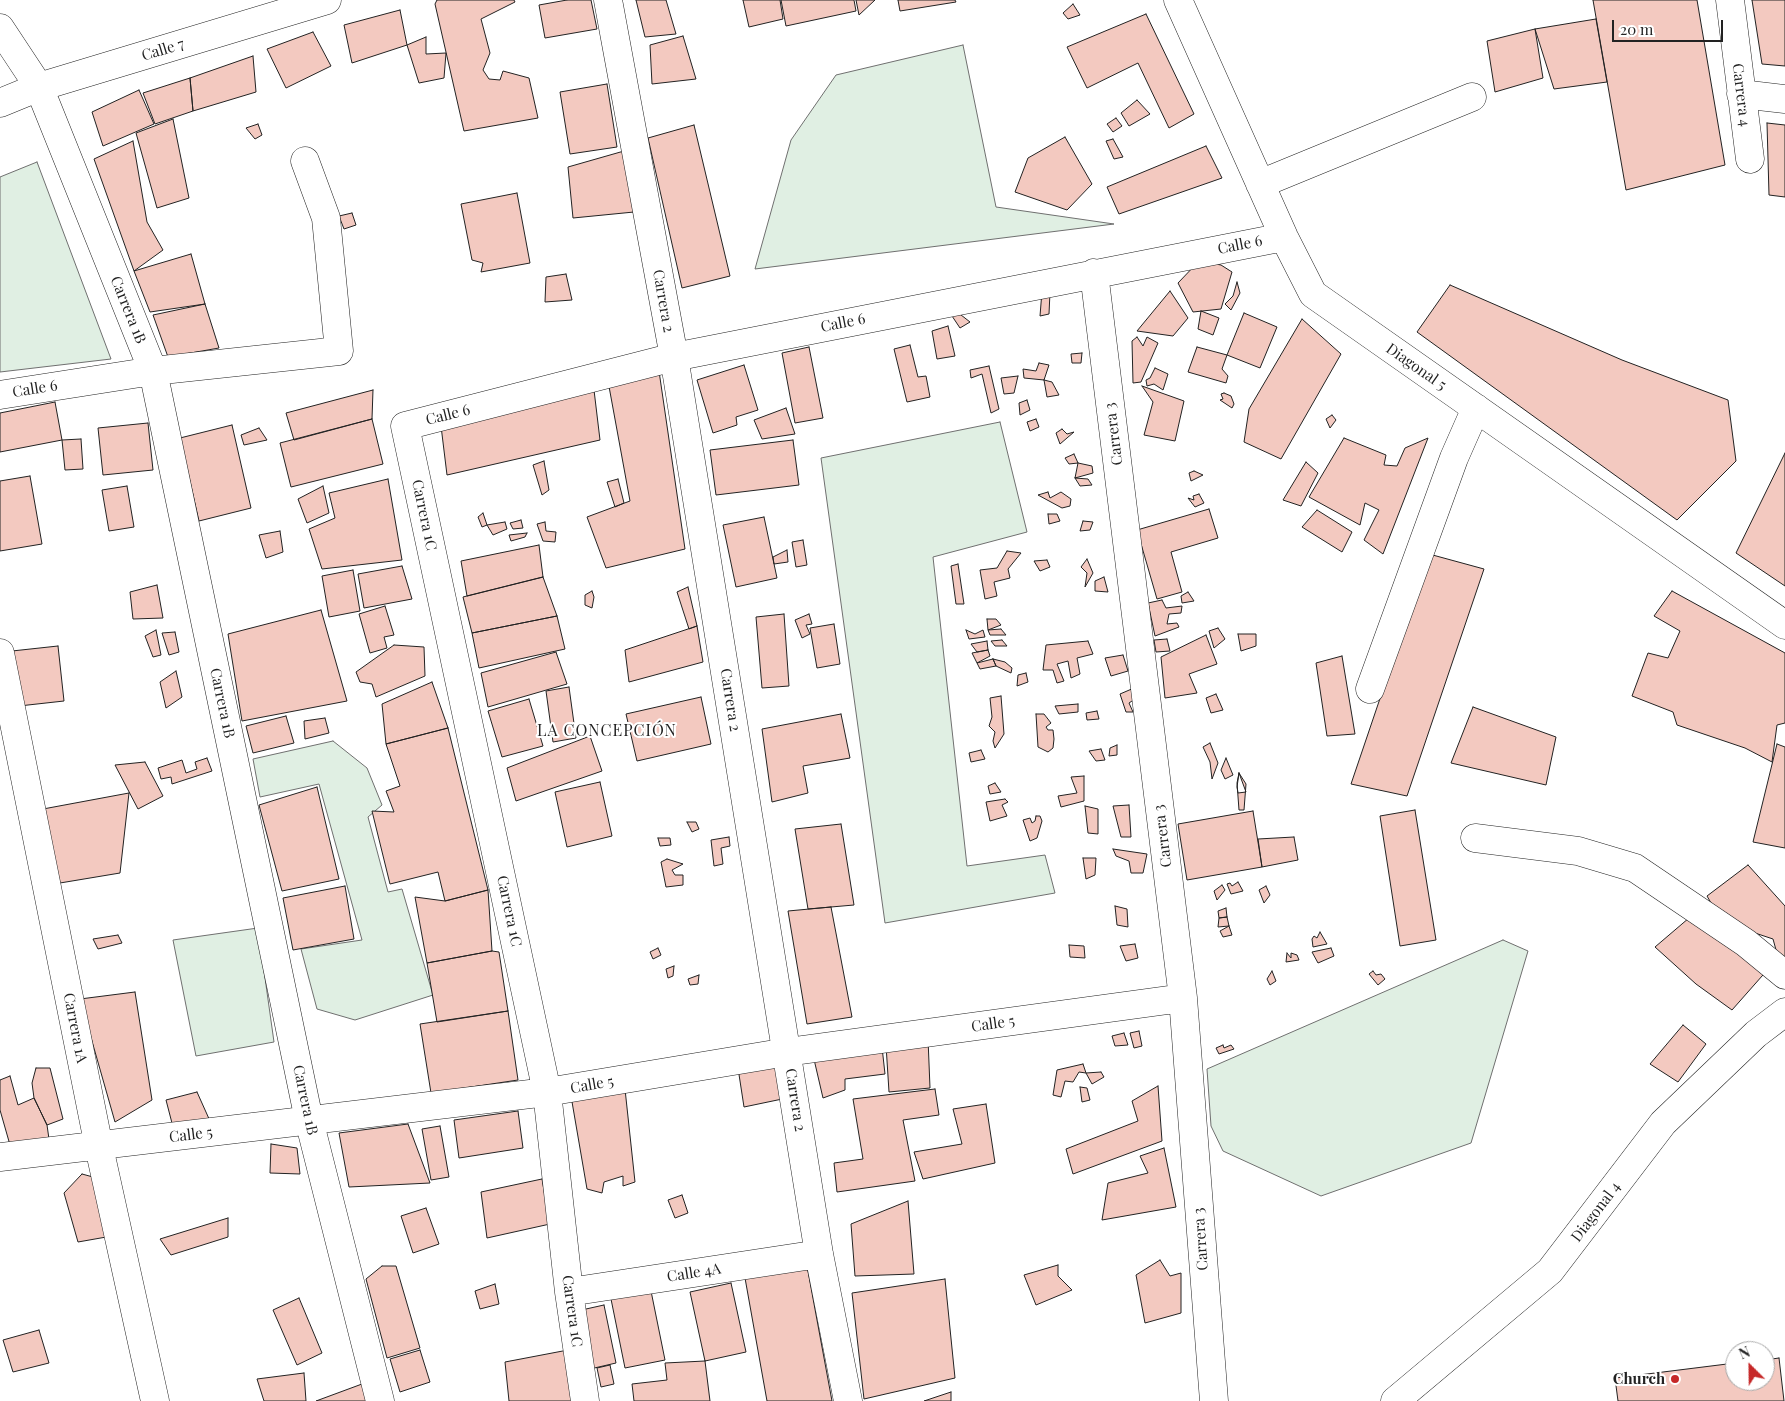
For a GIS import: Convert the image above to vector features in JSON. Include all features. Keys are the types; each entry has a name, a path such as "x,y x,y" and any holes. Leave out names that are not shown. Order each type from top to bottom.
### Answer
{"street":[{"name":"Calle 7","path":"0,103 39,87 327,0"},
{"name":"Carrera 2","path":"608,0 674,356 819,1254 848,1401"},
{"name":"Diagonal 5","path":"1178,0 1284,237 1313,294 1785,625"},
{"name":"Carrera 4","path":"1730,0 1740,94 1750,159"},
{"name":"Carrera 1B","path":"0,28 39,87 152,370 309,1120 380,1401"},
{"path":"1740,94 1785,99"},
{"path":"1260,184 1472,97"},
{"name":"Calle 6","path":"0,395 152,370 339,351 326,218 305,161"},
{"name":"Calle 6","path":"405,426 674,356 1284,237"},
{"name":"Carrera 3","path":"1094,273 1183,998 1214,1401"},
{"path":"1370,689 1454,458 1476,408"},
{"name":"Carrera 1C","path":"405,426 547,1092 568,1292 585,1401"},
{"name":"Carrera 1A","path":"0,653 99,1146 154,1401"},
{"path":"1475,838 1578,850 1635,868 1746,943 1785,975"},
{"name":"Calle 5","path":"0,1156 99,1146 547,1092 787,1052 1183,998"},
{"name":"Diagonal 4","path":"1395,1401 1550,1271 1663,1124 1756,1034 1785,1012"},
{"name":"Calle 4A","path":"568,1292 819,1254"}],"green space":[{"path":"963,45 996,207 1114,224 755,269 791,140 836,75"},
{"path":"37,162 111,359 0,372 0,177"},
{"path":"1000,422 1027,532 933,557 967,866 1045,855 1055,893 885,923 821,458"},
{"path":"333,741 367,768 382,805 368,817 388,892 402,889 433,995 355,1020 317,1009 301,949 362,940 319,784 260,797 253,759"},
{"path":"258,928 274,1042 196,1056 173,940"},
{"path":"1503,940 1528,951 1471,1143 1321,1196 1223,1151 1211,1126 1207,1069"}],"building":[{"path":"437,0 514,0 515,2 481,19 490,53 483,70 489,79 500,80 503,71 529,78 538,118 464,131 435,4"},
{"path":"567,0 591,0 597,29 545,38 539,5"},
{"path":"636,0 666,0 676,34 645,37"},
{"path":"743,0 780,0 783,19 749,27"},
{"path":"781,0 854,0 856,11 786,26"},
{"path":"856,0 875,0 859,15"},
{"path":"898,0 955,0 956,2 900,11"},
{"path":"1593,0 1697,0 1725,165 1626,190"},
{"path":"1752,0 1785,0 1785,66 1762,64"},
{"path":"1073,4 1080,15 1068,19 1063,13"},
{"path":"400,10 407,45 352,63 344,25"},
{"path":"1146,14 1194,114 1169,128 1138,63 1087,88 1067,47"},
{"path":"1596,19 1607,82 1554,89 1535,29"},
{"path":"1535,29 1543,78 1495,92 1487,41"},
{"path":"313,32 331,66 286,88 267,49"},
{"path":"683,36 696,79 652,84 650,45"},
{"path":"426,37 426,54 446,53 444,78 419,83 407,45"},
{"path":"253,56 256,92 193,111 190,78"},
{"path":"190,78 193,111 155,124 143,93"},
{"path":"607,84 617,147 570,154 560,92"},
{"path":"139,90 154,124 103,146 92,112"},
{"path":"1137,100 1150,114 1129,126 1121,113"},
{"path":"1116,118 1122,126 1113,132 1107,124"},
{"path":"173,119 189,198 157,208 136,133"},
{"path":"1767,123 1785,125 1785,197 1769,195"},
{"path":"258,124 262,135 255,139 246,128"},
{"path":"694,125 730,276 682,288 648,138"},
{"path":"1065,137 1092,184 1067,210 1015,192 1028,158"},
{"path":"1113,139 1123,157 1114,159 1106,141"},
{"path":"133,141 147,222 163,250 134,271 94,159"},
{"path":"1206,146 1222,178 1119,214 1107,187"},
{"path":"624,151 634,212 573,218 568,167"},
{"path":"517,193 530,263 481,272 483,263 472,260 461,204"},
{"path":"352,213 356,225 344,229 339,216"},
{"path":"191,254 205,304 150,312 134,271"},
{"path":"1199,261 1221,265 1232,272 1221,309 1193,312 1178,283"},
{"path":"566,274 572,300 545,302 546,277"},
{"path":"1237,282 1240,293 1231,310 1225,304 1233,296"},
{"path":"1450,285 1622,360 1728,400 1736,461 1677,520 1417,332"},
{"path":"1042,291 1050,292 1049,314 1040,316"},
{"path":"1170,291 1188,318 1173,336 1137,331"},
{"path":"205,304 219,348 168,357 153,315"},
{"path":"948,310 956,311 970,322 960,328"},
{"path":"1201,311 1219,318 1213,335 1198,329"},
{"path":"1244,313 1277,327 1260,368 1227,355"},
{"path":"1302,319 1341,354 1281,459 1244,442 1249,409"},
{"path":"948,326 955,356 937,359 932,331"},
{"path":"1137,337 1143,346 1147,337 1158,343 1141,382 1133,383 1132,341"},
{"path":"910,345 918,377 926,376 930,397 907,402 894,349"},
{"path":"809,347 823,418 795,423 782,353"},
{"path":"1197,347 1227,355 1222,369 1228,376 1226,383 1188,372"},
{"path":"1082,353 1081,363 1072,363 1071,354"},
{"path":"1039,363 1049,365 1044,380 1024,378 1023,369 1036,371"},
{"path":"744,365 758,410 736,417 737,425 713,433 697,380"},
{"path":"989,366 999,409 991,413 982,374 971,378 970,370"},
{"path":"1155,368 1168,374 1163,390 1154,384 1147,386 1146,380 1150,378"},
{"path":"659,371 685,549 606,568 587,517 630,501 608,381"},
{"path":"1018,376 1014,393 1004,394 1001,378"},
{"path":"1044,380 1052,382 1059,395 1047,397"},
{"path":"1142,386 1184,401 1175,441 1144,435 1153,402"},
{"path":"373,390 372,419 294,440 286,413"},
{"path":"594,390 600,440 447,475 441,426"},
{"path":"1224,393 1231,396 1234,404 1232,408 1220,400 1223,399 1221,394"},
{"path":"1027,400 1030,410 1020,415 1019,403"},
{"path":"55,402 62,440 0,452 0,413"},
{"path":"786,408 795,434 762,439 754,420"},
{"path":"1332,415 1336,420 1330,428 1326,419"},
{"path":"372,419 383,464 291,487 280,443"},
{"path":"1036,419 1039,427 1030,431 1027,422"},
{"path":"148,423 153,470 103,475 98,428"},
{"path":"232,425 251,508 199,521 180,438"},
{"path":"259,428 267,440 244,445 241,435"},
{"path":"1062,429 1067,434 1074,432 1060,444 1056,433"},
{"path":"1344,438 1386,455 1384,465 1397,466 1405,448 1428,438 1383,554 1364,540 1379,510 1365,503 1360,525 1309,497"},
{"path":"81,439 83,469 65,470 62,440"},
{"path":"793,440 799,485 716,495 710,450"},
{"path":"1785,453 1785,586 1736,553"},
{"path":"1074,454 1078,463 1069,464 1065,458"},
{"path":"544,461 549,490 542,495 533,465"},
{"path":"1306,462 1318,473 1301,506 1283,500"},
{"path":"1078,463 1092,466 1093,473 1075,478"},
{"path":"1194,471 1203,475 1191,481 1189,473"},
{"path":"30,476 42,544 0,551 0,481"},
{"path":"1075,478 1088,479 1092,485 1080,486"},
{"path":"388,479 402,560 322,569 309,529 335,518 329,493"},
{"path":"618,479 624,503 615,507 607,482"},
{"path":"127,486 134,527 109,531 102,490"},
{"path":"323,486 329,513 307,523 298,499"},
{"path":"1048,492 1050,498 1061,492 1071,499 1070,506 1062,508 1038,495"},
{"path":"1199,494 1204,503 1195,507 1188,498 1194,500 1193,496"},
{"path":"1209,509 1218,538 1171,552 1182,592 1157,599 1137,530"},
{"path":"1317,510 1352,532 1342,552 1302,527"},
{"path":"483,513 487,525 482,527 478,517"},
{"path":"1048,514 1057,514 1060,521 1049,524"},
{"path":"764,517 777,578 736,587 723,525"},
{"path":"521,520 523,528 513,529 510,523"},
{"path":"1083,521 1093,522 1090,530 1080,531"},
{"path":"505,522 507,529 493,535 487,525"},
{"path":"545,522 546,531 556,532 555,542 543,541 537,524"},
{"path":"280,531 283,552 266,558 259,535"},
{"path":"527,533 525,537 511,541 509,535"},
{"path":"803,540 807,565 796,567 792,542"},
{"path":"539,545 543,577 467,596 461,561"},
{"path":"787,550 788,562 774,564 773,557"},
{"path":"1007,551 1021,553 1008,569 1010,578 994,582 997,596 985,599 980,570 997,568"},
{"path":"1429,554 1484,569 1407,796 1351,784"},
{"path":"1087,559 1093,573 1085,587 1087,573 1081,567"},
{"path":"1047,560 1050,567 1040,571 1034,561"},
{"path":"958,564 964,604 956,604 951,566"},
{"path":"402,566 412,599 364,608 358,574"},
{"path":"353,570 360,611 329,617 322,576"},
{"path":"543,577 557,616 472,633 463,597"},
{"path":"1104,577 1108,592 1095,591 1095,581"},
{"path":"157,585 163,618 133,619 130,592"},
{"path":"688,587 697,626 689,629 677,592"},
{"path":"592,591 594,597 592,608 585,605 585,595"},
{"path":"1672,591 1785,653 1785,723 1777,725 1772,762 1745,748 1677,725 1673,712 1632,696 1648,653 1668,658 1680,631 1654,616"},
{"path":"1188,592 1194,601 1182,603 1181,596"},
{"path":"1162,600 1166,608 1182,606 1181,613 1169,614 1167,624 1177,623 1179,627 1155,636 1148,603"},
{"path":"385,606 394,635 384,637 387,648 370,653 359,614"},
{"path":"321,610 347,701 242,721 228,634"},
{"path":"784,614 789,686 762,688 756,617"},
{"path":"809,614 812,624 806,625 810,634 802,638 795,620"},
{"path":"557,616 565,649 479,668 472,633"},
{"path":"987,619 996,619 1001,625 988,630"},
{"path":"834,624 840,664 817,668 810,628"},
{"path":"697,626 703,662 629,682 625,650"},
{"path":"1218,628 1225,639 1214,648 1209,631"},
{"path":"1001,629 1006,635 990,635 988,630"},
{"path":"156,630 161,655 153,657 145,636"},
{"path":"966,630 975,634 983,630 985,637 969,639"},
{"path":"175,632 179,652 169,655 162,633"},
{"path":"1238,634 1256,634 1256,646 1241,651"},
{"path":"1206,635 1217,664 1189,674 1197,693 1165,698 1161,657"},
{"path":"1167,639 1170,651 1156,652 1154,640"},
{"path":"1002,640 1007,646 995,646 991,641"},
{"path":"987,641 988,650 977,652 971,644"},
{"path":"1088,641 1093,654 1077,658 1080,674 1071,678 1068,661 1057,664 1064,681 1057,683 1053,670 1043,670 1046,645"},
{"path":"394,645 424,647 425,676 376,697 372,684 360,682 356,672"},
{"path":"58,646 64,701 19,706 12,651"},
{"path":"988,650 990,656 977,663 972,653"},
{"path":"556,652 567,684 488,707 481,673"},
{"path":"1123,655 1128,671 1111,676 1105,658"},
{"path":"1342,656 1355,734 1327,736 1316,663"},
{"path":"993,659 1005,662 1012,668 1011,673 996,666"},
{"path":"993,659 996,666 980,669 977,663"},
{"path":"176,671 182,697 166,708 160,682"},
{"path":"1026,673 1028,682 1017,686 1018,675"},
{"path":"432,682 448,728 386,744 382,704"},
{"path":"569,687 576,738 553,742 546,691"},
{"path":"1134,688 1138,697 1129,703 1133,712 1126,712 1120,694"},
{"path":"1216,694 1223,710 1211,713 1206,698"},
{"path":"1001,696 1004,734 995,748 993,741 995,732 989,726 992,717 990,698"},
{"path":"701,697 711,744 637,761 626,714"},
{"path":"529,699 543,746 502,757 488,711"},
{"path":"1078,704 1078,712 1059,714 1055,706"},
{"path":"1473,707 1556,737 1546,785 1451,763"},
{"path":"1097,711 1099,719 1087,720 1086,713"},
{"path":"841,714 850,758 803,766 808,793 772,802 762,729"},
{"path":"1036,714 1044,714 1051,723 1046,727 1048,730 1053,730 1054,739 1053,748 1048,752 1038,747"},
{"path":"286,716 294,743 253,753 246,726"},
{"path":"325,718 329,733 305,739 304,721"},
{"path":"448,728 488,890 445,901 438,872 390,884 372,811 394,812 386,791 400,786 386,744"},
{"path":"590,736 602,771 516,801 507,768"},
{"path":"1210,743 1218,763 1212,779 1210,762 1203,747"},
{"path":"1777,744 1785,747 1785,848 1753,842"},
{"path":"1117,745 1117,755 1109,756 1110,748"},
{"path":"1101,749 1105,760 1096,761 1089,751"},
{"path":"981,750 985,759 971,762 969,753"},
{"path":"207,758 212,771 172,784 171,777 161,779 158,768 182,760 186,773 197,769 195,762"},
{"path":"1226,758 1233,775 1225,779 1221,770"},
{"path":"145,762 163,796 138,809 115,765"},
{"path":"1239,773 1246,784 1244,810 1239,810 1237,783"},
{"path":"1239,773 1246,792 1238,793"},
{"path":"1084,776 1084,801 1061,807 1058,796 1077,793 1071,777"},
{"path":"600,782 612,836 567,847 555,792"},
{"path":"995,783 1001,792 990,794 988,786"},
{"path":"317,787 339,879 282,891 259,805"},
{"path":"129,793 120,873 60,883 43,809"},
{"path":"1005,799 1008,802 1002,805 1007,816 990,821 986,802"},
{"path":"1129,805 1131,837 1121,837 1113,806"},
{"path":"1085,806 1098,809 1098,834 1088,833"},
{"path":"1415,810 1436,940 1400,946 1380,816"},
{"path":"1253,811 1262,867 1187,880 1178,824"},
{"path":"1036,816 1040,816 1042,821 1037,838 1030,841 1023,820 1030,818 1032,823 1035,821"},
{"path":"687,822 696,822 699,829 692,832"},
{"path":"841,824 854,905 808,909 795,829"},
{"path":"729,837 730,846 721,848 723,864 714,866 711,840"},
{"path":"1294,837 1298,860 1262,867 1258,839"},
{"path":"658,838 670,838 671,845 660,846"},
{"path":"1113,849 1147,854 1143,873 1131,873 1129,861 1116,856"},
{"path":"1083,858 1096,858 1095,875 1086,879"},
{"path":"667,859 683,864 672,870 675,875 683,875 683,885 666,887 661,862"},
{"path":"1748,865 1785,906 1785,965 1781,968 1773,939 1722,922 1707,896"},
{"path":"1238,882 1243,891 1231,894 1227,884 1230,883 1232,886"},
{"path":"1222,885 1225,890 1217,900 1214,891"},
{"path":"345,886 354,939 293,950 283,898"},
{"path":"1266,886 1270,895 1264,903 1259,890"},
{"path":"488,890 492,951 427,963 415,897 445,901"},
{"path":"1115,906 1127,909 1128,927 1117,925"},
{"path":"831,907 852,1017 807,1024 788,911"},
{"path":"1226,908 1227,917 1219,918 1218,911"},
{"path":"1227,917 1229,926 1218,927 1219,918"},
{"path":"1689,918 1770,967 1732,1010 1696,984 1655,947"},
{"path":"1229,926 1232,935 1223,937 1220,931"},
{"path":"1320,932 1327,944 1313,947 1312,939 1314,936 1317,938"},
{"path":"118,935 122,943 98,949 93,939"},
{"path":"1135,944 1138,958 1126,961 1120,946"},
{"path":"1069,945 1084,946 1085,958 1070,957"},
{"path":"658,948 661,955 653,959 650,952"},
{"path":"1331,948 1334,956 1318,963 1312,952"},
{"path":"492,951 499,952 508,1011 437,1022 427,963"},
{"path":"1287,953 1291,958 1291,953 1297,955 1299,960 1286,962"},
{"path":"674,966 673,976 668,978 666,969"},
{"path":"1272,971 1276,981 1270,985 1267,979"},
{"path":"1373,971 1376,975 1381,974 1385,979 1378,985 1369,974"},
{"path":"699,975 698,984 690,985 688,979"},
{"path":"135,992 152,1100 115,1122 80,999"},
{"path":"508,1011 518,1080 431,1093 420,1024"},
{"path":"1683,1025 1706,1044 1678,1082 1650,1064"},
{"path":"1139,1031 1142,1046 1134,1048 1130,1033"},
{"path":"1124,1033 1128,1045 1115,1046 1112,1036"},
{"path":"928,1038 930,1088 889,1092 886,1045"},
{"path":"1223,1045 1224,1048 1231,1045 1234,1049 1219,1054 1216,1048"},
{"path":"882,1047 885,1074 845,1079 845,1090 823,1098 813,1055"},
{"path":"779,1062 787,1098 744,1107 738,1068"},
{"path":"1083,1064 1086,1073 1079,1072 1073,1082 1065,1081 1061,1097 1053,1095 1057,1070"},
{"path":"36,1068 50,1068 63,1119 47,1125 34,1098 32,1083"},
{"path":"1101,1072 1104,1077 1092,1084 1086,1073"},
{"path":"10,1076 18,1105 34,1098 47,1125 49,1139 12,1152 0,1110 0,1080"},
{"path":"1158,1086 1162,1141 1073,1174 1066,1149 1138,1121 1132,1101"},
{"path":"1080,1087 1087,1088 1090,1100 1082,1102"},
{"path":"625,1089 635,1182 623,1186 623,1176 604,1182 602,1193 587,1189 571,1096"},
{"path":"935,1089 939,1115 903,1120 915,1181 837,1192 834,1163 863,1159 853,1099"},
{"path":"197,1092 210,1121 173,1127 166,1100"},
{"path":"986,1104 995,1163 923,1179 914,1152 962,1144 953,1109"},
{"path":"518,1111 523,1148 459,1158 454,1120"},
{"path":"408,1124 430,1183 349,1187 339,1133"},
{"path":"440,1126 449,1177 431,1180 422,1129"},
{"path":"271,1144 297,1148 300,1174 270,1173"},
{"path":"1164,1148 1176,1207 1102,1220 1108,1183 1148,1173 1140,1156"},
{"path":"82,1174 104,1180 112,1236 78,1242 64,1193"},
{"path":"542,1179 550,1224 487,1238 481,1192"},
{"path":"682,1195 688,1213 675,1218 668,1200"},
{"path":"908,1201 914,1274 855,1276 851,1224"},
{"path":"426,1208 439,1244 413,1253 401,1216"},
{"path":"228,1218 228,1237 171,1255 160,1239"},
{"path":"1160,1260 1170,1276 1181,1273 1181,1313 1145,1323 1136,1275"},
{"path":"1058,1265 1058,1276 1072,1290 1036,1305 1024,1275"},
{"path":"382,1266 396,1266 420,1348 387,1358 366,1279"},
{"path":"807,1266 832,1401 767,1401 745,1278"},
{"path":"945,1279 955,1378 864,1399 852,1293"},
{"path":"731,1283 746,1352 705,1361 690,1292"},
{"path":"495,1284 499,1304 480,1309 475,1291"},
{"path":"651,1291 665,1360 625,1368 611,1299"},
{"path":"299,1298 322,1353 297,1365 273,1310"},
{"path":"604,1305 616,1363 590,1369 577,1311"},
{"path":"39,1330 49,1363 13,1372 3,1340"},
{"path":"420,1350 430,1382 400,1392 390,1359"},
{"path":"568,1350 579,1401 509,1401 505,1362"},
{"name":"Church","path":"1779,1358 1784,1401 1618,1401 1615,1378 1725,1364 1725,1391 1775,1391 1775,1359"},
{"path":"705,1361 710,1401 634,1401 632,1384 667,1380 665,1363"},
{"path":"610,1365 614,1384 601,1387 597,1368"},
{"path":"304,1373 306,1401 264,1401 257,1379"},
{"path":"362,1384 368,1401 316,1401"},
{"path":"951,1392 951,1401 924,1401"}],"place":[{"name":"Church","path":"1675,1379"}],"district":[{"name":"LA CONCEPCIÓN","path":"607,731"}]}
